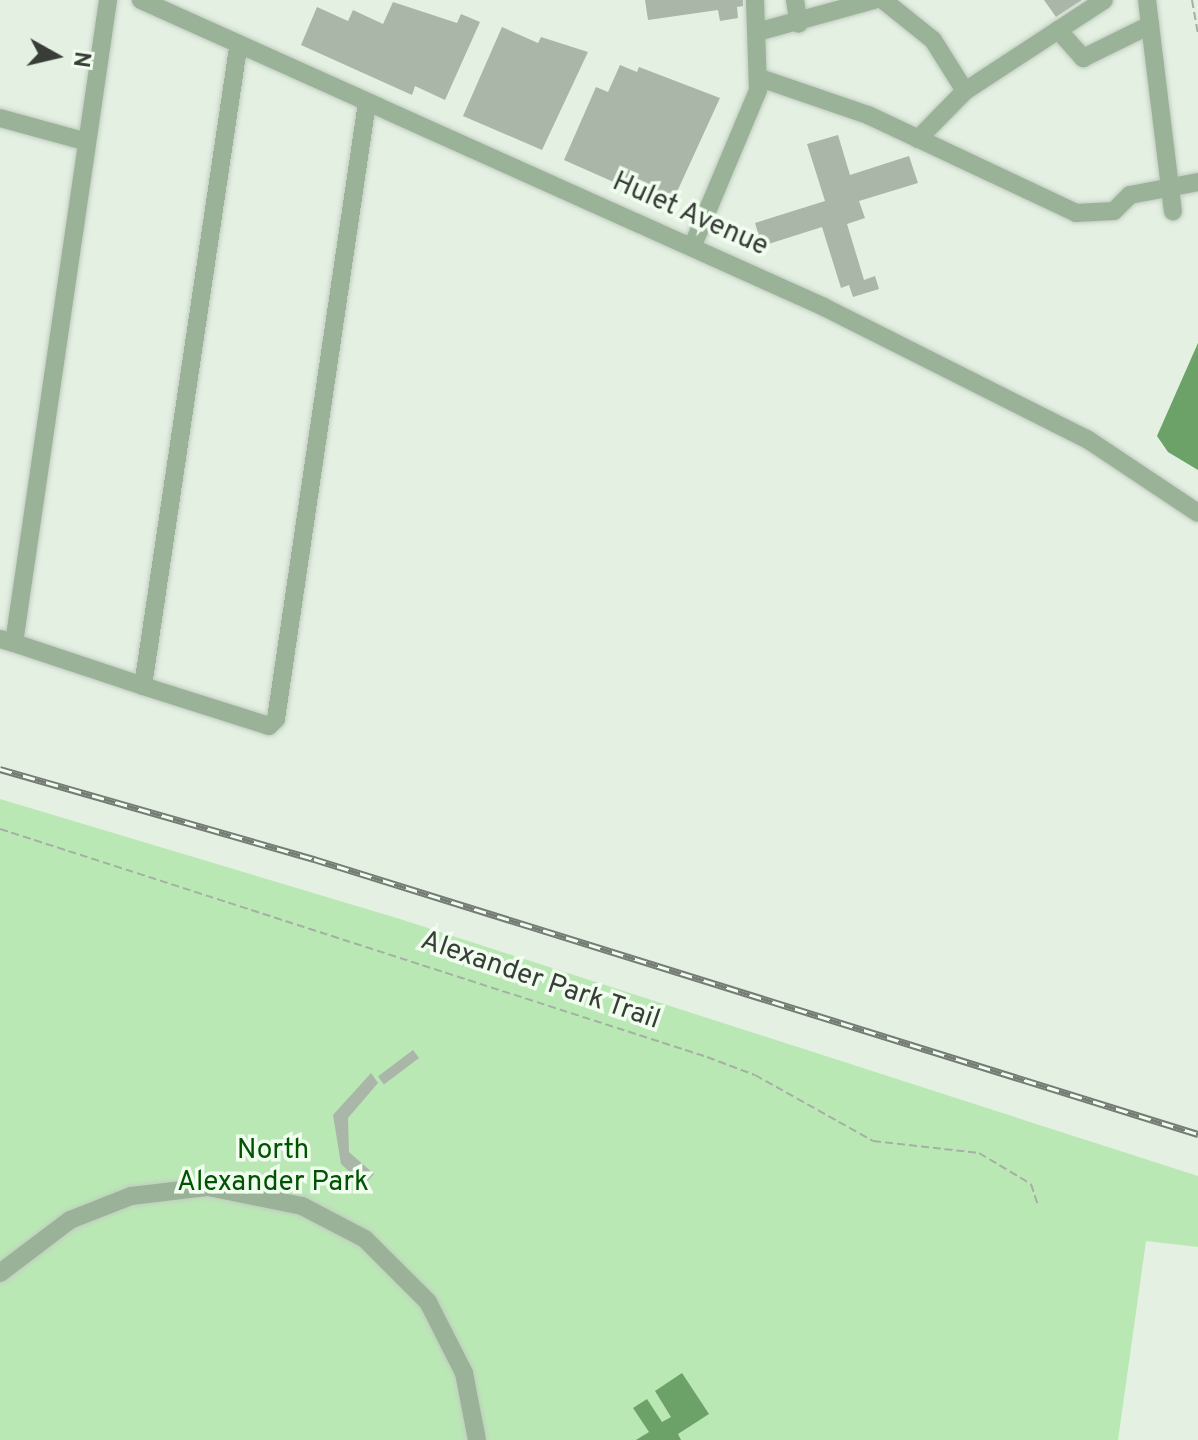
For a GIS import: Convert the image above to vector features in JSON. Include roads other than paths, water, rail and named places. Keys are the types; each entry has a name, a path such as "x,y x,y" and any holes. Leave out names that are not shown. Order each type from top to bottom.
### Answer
{"street":[{"path":"108,0 7,641 258,724 269,726 276,719 367,103"},
{"name":"Hulet Avenue","path":"141,0 238,48 693,245 1087,439 1198,513"},
{"path":"693,245 760,78 755,0"},
{"path":"795,0 799,24"},
{"path":"757,32 799,24 874,0"},
{"path":"883,0 933,40 965,91"},
{"path":"918,139 965,91 1104,0"},
{"path":"1147,0 1173,211"},
{"path":"1058,30 1083,58 1150,25"},
{"path":"143,686 238,48"},
{"path":"760,78 868,115 1076,213 1114,211 1130,195 1198,182"},
{"path":"0,118 84,141"},
{"path":"0,1273 70,1220 131,1196 208,1187 248,1191 302,1206 365,1239 428,1302 464,1373 477,1440"}],"railway":[{"path":"0,769 314,859 1198,1134"}],"park label":[{"name":"North Alexander Park","path":"273,1167"}]}
